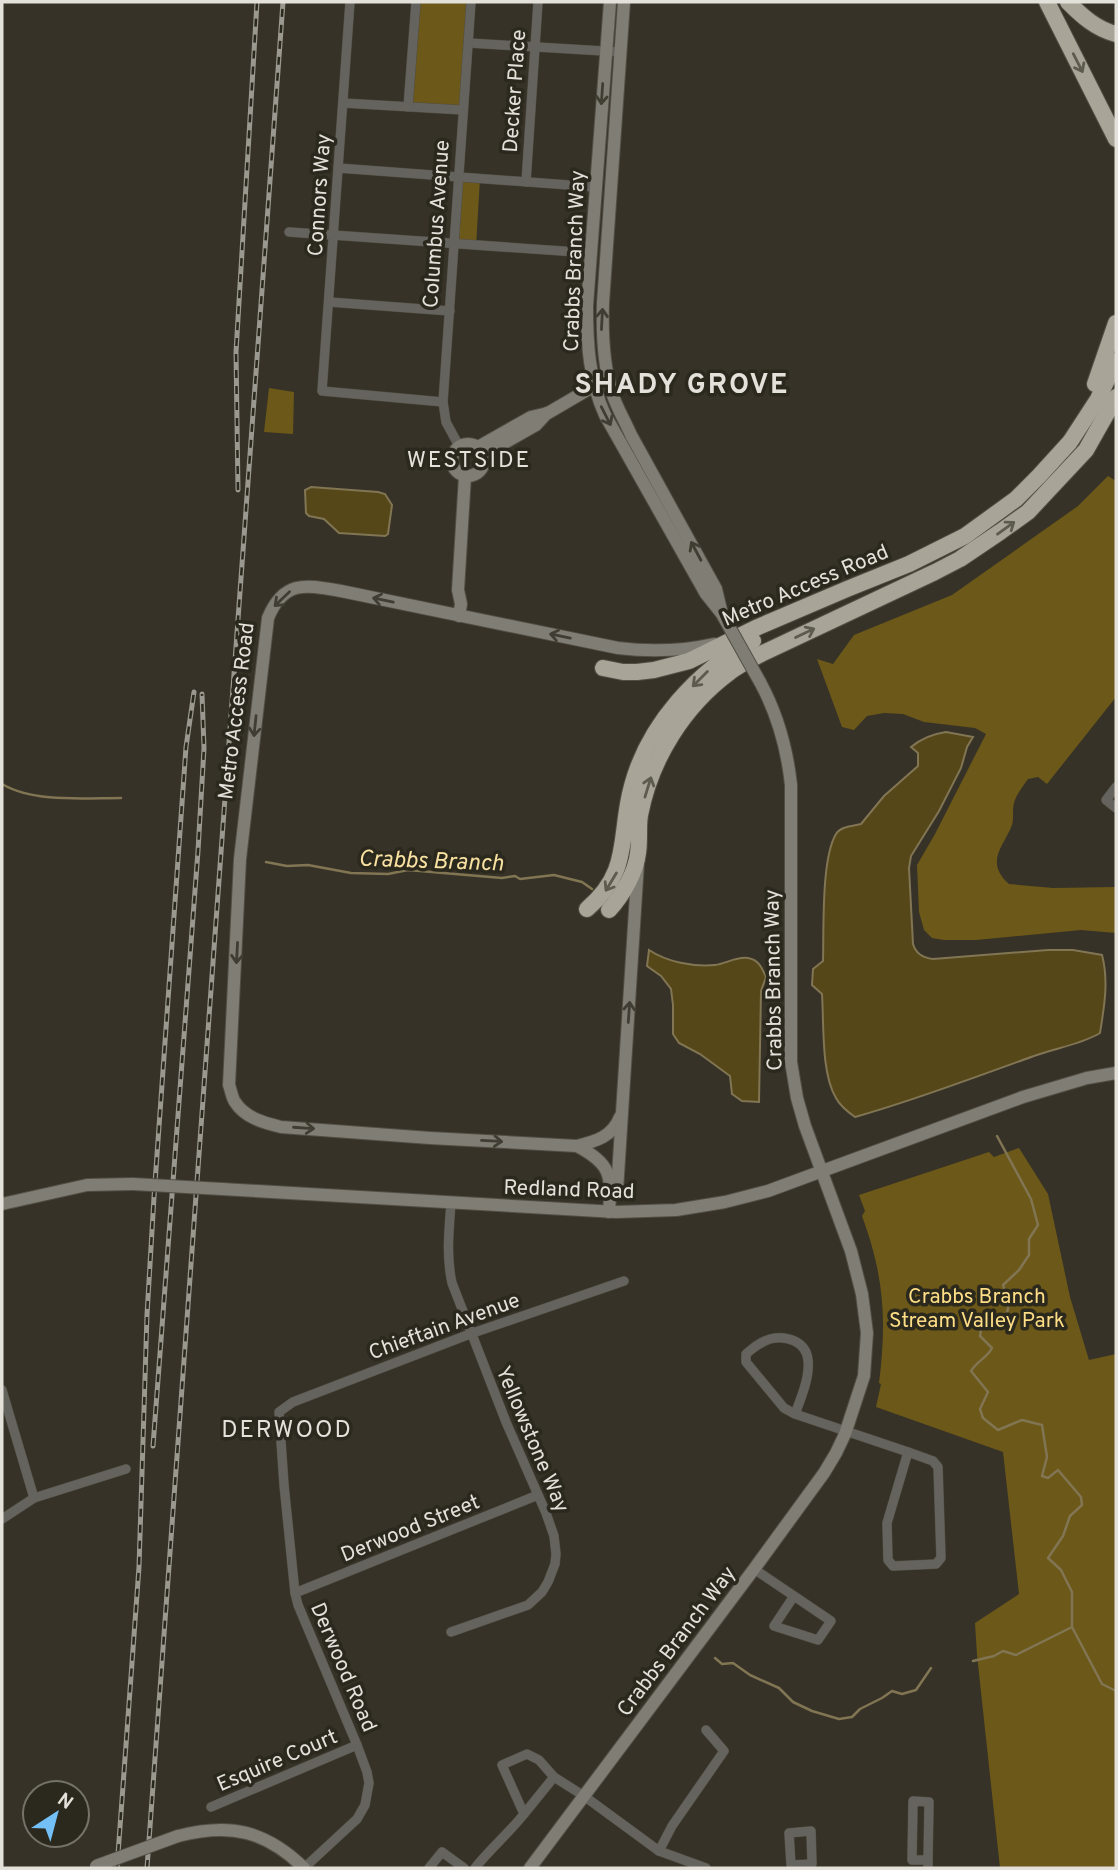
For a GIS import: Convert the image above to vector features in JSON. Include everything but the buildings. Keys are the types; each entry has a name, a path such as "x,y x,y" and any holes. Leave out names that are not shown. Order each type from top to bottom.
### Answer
{"highway":[{"path":"1047,2 1116,139"},
{"path":"1068,2 1098,28 1116,34"},
{"path":"1050,464 1090,397 1106,358 1116,323"},
{"name":"Metro Access Road","path":"728,640 909,564 951,544 992,518 1022,494 1079,430 1116,361"},
{"name":"Metro Access Road","path":"638,854 640,815 657,762 676,728 718,681 781,644 952,564 1000,532 1028,512 1086,450 1116,398"},
{"path":"587,909 608,888 616,875 632,784 650,743 664,719 698,680 733,651 767,633 835,604 909,564"},
{"path":"603,668 623,672 654,670 689,661 728,640"},
{"path":"609,910 626,887 638,854"}],"main road":[{"name":"Crabbs Branch Way","path":"530,1868 824,1473 845,1432 864,1376 867,1333 862,1294 851,1251 805,1126 791,1062 791,785 789,762 780,729 760,682 722,614 706,594 605,415 594,386 587,346 587,306 610,2"},
{"name":"Crabbs Branch Way","path":"624,2 602,333 608,378 613,397 631,435 716,589 722,614"},
{"path":"481,451 531,417 548,413 608,378"},
{"path":"469,444 481,451 484,460 481,469 474,474 465,476 457,472 452,465 453,452 459,446 469,444"},
{"path":"459,616 461,604 458,590 465,476"},
{"name":"Metro Access Road","path":"577,1146 281,1127 246,1114 235,1102 229,1085 240,859 266,629 271,609 279,598 290,590 308,585 618,648 688,649 728,640"},
{"path":"439,612 458,590"},
{"name":"Metro Access Road","path":"613,1212 639,874 638,854"},
{"name":"Redland Road","path":"2,1204 86,1185 133,1184 613,1212 676,1210 768,1191 1023,1097 1087,1078 1116,1073"},
{"path":"577,1146 607,1136 617,1123 622,1110"},
{"path":"577,1146 592,1154 608,1173 613,1212"},
{"path":"93,1867 178,1836 220,1829 239,1831 275,1844 304,1868"}],"street":[{"name":"Connors Way","path":"350,2 322,391 443,402"},
{"path":"408,107 416,2"},
{"name":"Columbus Avenue","path":"459,446 446,422 443,402 471,2"},
{"name":"Decker Place","path":"526,182 538,2"},
{"path":"469,43 620,52"},
{"path":"343,103 463,110"},
{"path":"338,168 596,187"},
{"path":"289,232 591,253"},
{"path":"329,302 450,311"},
{"path":"1116,787 1106,800 1116,808"},
{"name":"Yellowstone Way","path":"451,1203 447,1241 449,1272 470,1334 554,1536 556,1554 552,1574 542,1592 528,1605 452,1632"},
{"name":"Chieftain Avenue","path":"279,1412 293,1402 470,1334 625,1281"},
{"path":"795,1413 802,1395 808,1356 796,1341 785,1338 770,1339 746,1354 746,1362 784,1408 795,1413 845,1432 908,1452 933,1461 939,1467 941,1558 936,1564 893,1566 888,1560 887,1522 908,1452"},
{"path":"2,1390 34,1499"},
{"name":"Derwood Road","path":"279,1412 295,1593 367,1772 368,1797 357,1819 304,1868"},
{"path":"2,1519 34,1499 126,1469"},
{"name":"Derwood Street","path":"295,1593 538,1495"},
{"path":"754,1569 831,1621 818,1640 774,1626 794,1597"},
{"path":"659,1851 672,1826 724,1751 706,1730"},
{"name":"Esquire Court","path":"211,1807 358,1745"},
{"path":"524,1814 502,1765 527,1754 539,1760 554,1777 659,1851 706,1868"},
{"path":"475,1868 510,1832 554,1777"},
{"path":"913,1801 929,1802 928,1864 912,1860 913,1801"},
{"path":"429,1868 442,1852 464,1868"}],"green space":[{"path":"417,2 470,2 461,109 408,107"},
{"path":"459,177 480,179 476,246 454,245"},
{"path":"269,388 294,392 293,434 264,432"},
{"path":"1108,476 1116,481 1116,697 1047,784 1038,777 1028,779 1015,800 1012,825 997,861 1002,876 1009,884 1053,888 1116,887 1116,933 1081,930 976,940 932,938 924,930 919,912 917,865 986,734 975,728 924,722 903,714 884,713 867,716 854,730 842,727 817,659 833,664 854,635 952,595 1078,506"},
{"name":"Crabbs Branch Stream Valley Park","path":"1019,1148 1048,1194 1070,1297 1089,1360 1116,1354 1116,1868 1000,1868 975,1623 1019,1594 1003,1452 876,1407 881,1384 882,1298 875,1259 862,1216 865,1211 859,1195 989,1152 994,1157"}],"shaded area":[{"path":"311,487 385,494 392,505 388,534 339,533 324,519 309,516 306,513 305,490"},
{"path":"946,732 973,737 939,811 911,856 909,868 914,947 920,955 933,959 1048,950 1073,950 1102,955 1105,985 1100,1033 923,1096 855,1117 840,1104 831,1088 823,1033 822,994 812,985 813,969 823,961 824,895 831,845 838,831 861,824 884,796 918,766 918,753 911,747 927,737"},
{"path":"649,950 672,961 689,964 715,965 744,958 752,959 760,965 766,977 761,991 759,1102 742,1101 732,1094 730,1076 700,1054 679,1043 673,1034 671,989 661,976 647,966"}],"waterway":[{"name":"Crabbs Branch","path":"2,784 44,797 121,798"},
{"name":"Crabbs Branch","path":"266,862 287,866 308,865 351,873 388,874 408,870 502,878 515,876 520,879 554,875 582,882 592,889"},
{"name":"Crabbs Branch","path":"997,1136 1031,1199 1038,1225 1029,1239 1029,1255 1019,1270 1003,1285 1008,1302 1004,1318 986,1317 982,1323 980,1336 992,1348 971,1371 988,1392 980,1409 983,1418 998,1430 1022,1420 1042,1425 1047,1457 1042,1476 1048,1478 1058,1470 1081,1497 1082,1505 1070,1516 1063,1536 1048,1558 1061,1570 1072,1592 1072,1627 1102,1684 1116,1691"},
{"path":"973,1661 1003,1651 1016,1655 1072,1627"},
{"path":"715,1658 722,1664 733,1663 750,1675 779,1688 793,1702 839,1719 852,1717 860,1709 892,1691 902,1694 916,1690 931,1668"}],"railway":[{"path":"238,490 236,352 257,2"},
{"path":"147,1868 283,2"},
{"path":"117,1868 139,1567 147,1315 154,1197 186,747 194,692"},
{"path":"153,1446 198,851 204,748 202,694"}],"district":[{"name":"SHADY GROVE","path":"682,383"},
{"name":"WESTSIDE","path":"469,459"},
{"name":"DERWOOD","path":"287,1429"}]}
